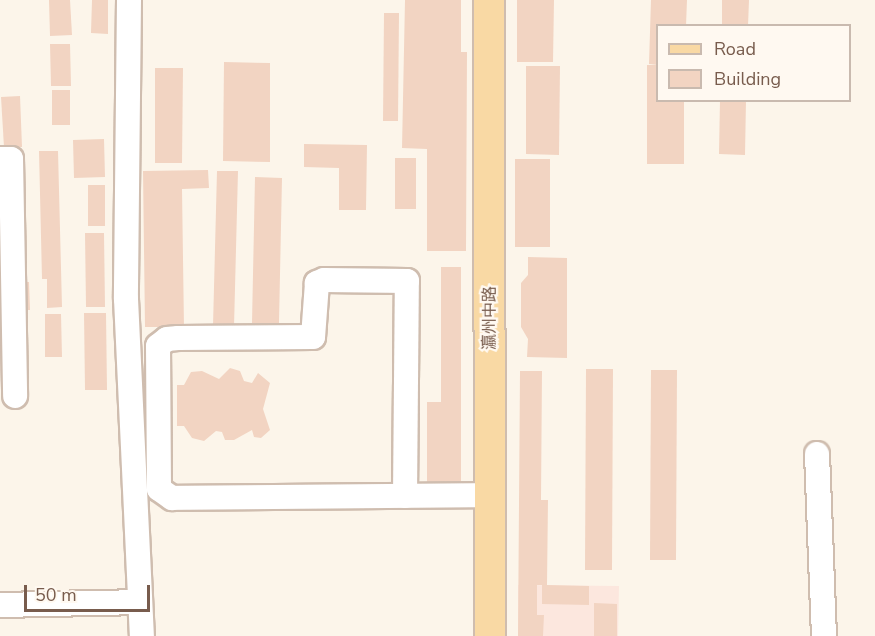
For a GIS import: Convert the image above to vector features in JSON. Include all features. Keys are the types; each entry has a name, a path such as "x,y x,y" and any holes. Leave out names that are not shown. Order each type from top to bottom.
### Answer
{"main road":[{"name":"瀛州中路","path":"489,0 490,636"}],"street":[{"path":"129,0 126,299 142,636"},
{"path":"0,159 11,159 15,396"},
{"path":"405,496 407,281 324,280 317,283 313,337 178,338 167,339 159,346 159,489 172,498 405,496 490,495"},
{"path":"817,454 824,636"},
{"path":"0,605 140,602"}],"shaded area":[{"path":"518,585 619,586 618,636 518,636"}],"building":[{"path":"49,0 70,0 72,35 50,36"},
{"path":"92,0 108,0 108,34 91,33"},
{"path":"405,0 461,0 461,52 467,52 466,251 427,251 427,149 402,148"},
{"path":"517,0 554,0 553,62 517,62"},
{"path":"651,0 687,0 686,24 656,24 656,65 649,64"},
{"path":"722,0 749,0 748,24 722,24"},
{"path":"384,13 399,13 398,121 383,121"},
{"path":"50,44 70,44 71,86 51,86"},
{"path":"224,62 270,63 270,162 223,161"},
{"path":"647,65 656,65 656,102 684,102 684,164 647,164"},
{"path":"526,66 560,66 559,155 526,154"},
{"path":"155,68 183,68 182,163 155,163"},
{"path":"52,90 70,90 70,125 52,125"},
{"path":"20,96 22,147 4,147 1,97"},
{"path":"720,102 746,102 745,155 719,154"},
{"path":"104,139 105,177 74,178 73,140"},
{"path":"304,144 367,145 366,210 339,210 339,168 304,167"},
{"path":"39,151 58,151 62,307 47,308 47,279 42,279"},
{"path":"395,158 416,158 416,209 395,209"},
{"path":"515,159 550,159 550,247 515,247"},
{"path":"208,170 209,188 182,189 184,327 145,327 143,171"},
{"path":"217,171 238,171 234,327 213,326"},
{"path":"255,177 282,178 279,323 252,323"},
{"path":"88,185 105,185 105,226 88,226"},
{"path":"15,189 25,189 26,230 16,230"},
{"path":"85,233 104,233 105,307 86,307"},
{"path":"528,257 567,258 567,358 527,357 528,339 521,327 521,283 528,275"},
{"path":"441,267 461,267 461,482 427,482 427,402 441,402"},
{"path":"17,282 29,282 30,310 18,310"},
{"path":"84,313 106,313 107,390 85,390"},
{"path":"45,314 61,314 62,357 45,357"},
{"path":"230,368 240,371 244,381 252,383 258,373 270,383 263,409 270,430 261,438 254,437 252,430 234,440 225,440 222,432 216,431 204,441 192,438 184,426 177,426 177,385 184,385 191,372 202,371 219,379"},
{"path":"586,369 613,369 612,570 585,570"},
{"path":"651,370 677,370 676,560 650,560"},
{"path":"520,371 542,371 541,500 548,500 547,585 589,586 589,605 542,604 542,585 537,585 537,615 544,615 543,636 518,636"},
{"path":"594,603 617,604 617,636 594,636"}]}
